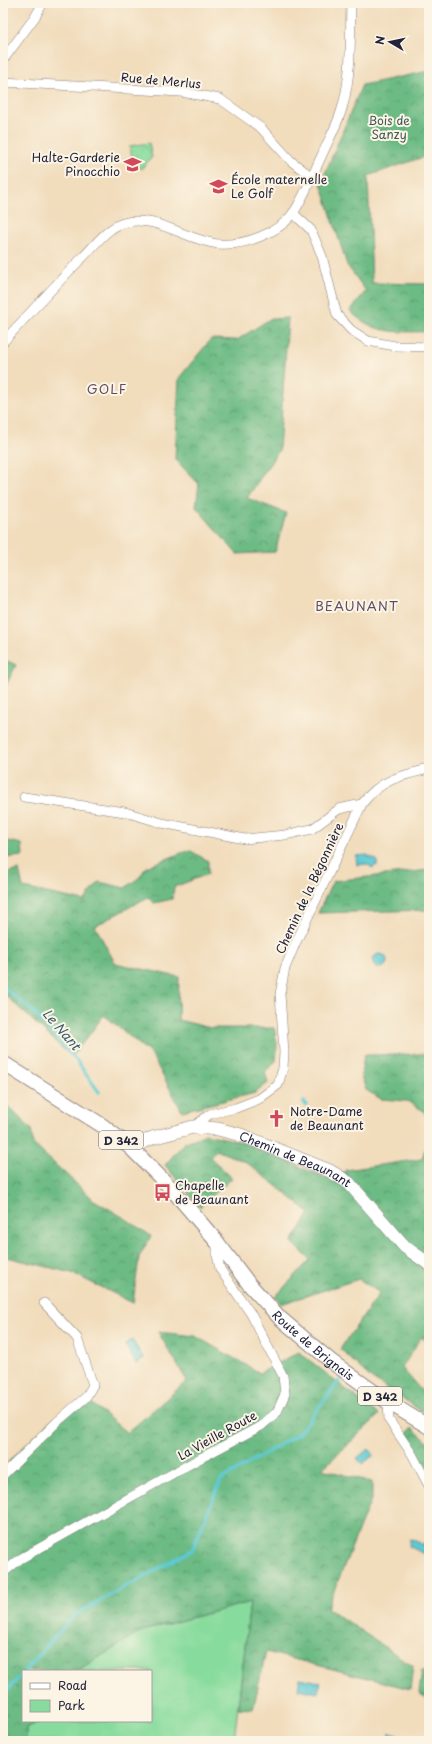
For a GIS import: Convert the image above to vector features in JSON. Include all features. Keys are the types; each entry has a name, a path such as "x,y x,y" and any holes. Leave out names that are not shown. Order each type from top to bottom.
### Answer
{"main road":[{"name":"D 342","path":"3,1063 103,1126 131,1148 171,1188 217,1242"},
{"name":"Route de Brignais","path":"217,1242 249,1284 280,1318 332,1362 388,1402 429,1427"}],"street":[{"path":"3,60 35,17 43,3"},
{"path":"3,342 59,281 115,227 124,223 147,222 200,240 219,244 229,244 240,243 264,235 281,224 293,213 312,177 343,106 350,56 350,3"},
{"name":"Rue de Merlus","path":"3,82 181,92 220,99 261,128 291,162 312,177"},
{"path":"293,213 311,230 322,256 337,315 351,330 368,341 395,346 429,347"},
{"name":"Chemin de la Bégonnière","path":"193,1127 210,1114 236,1108 259,1099 278,1085 283,1068 284,1052 280,994 285,968 298,936 362,804 369,794 384,783 406,774 429,769"},
{"path":"24,797 125,812 162,823 245,839 285,835 312,829 339,809 362,804"},
{"name":"Chemin de Beaunant","path":"131,1148 152,1138 193,1127 218,1129 242,1135 330,1171 349,1183 406,1247 429,1264"},
{"name":"La Vieille Route","path":"3,1573 20,1559 261,1426 277,1412 285,1394 283,1376 251,1314 220,1269 217,1255 217,1242"},
{"path":"3,1475 57,1422 86,1397 93,1385 77,1338 44,1303"},
{"path":"388,1402 389,1420 412,1454 429,1486"}],"green space":[{"name":"Bois de Sanzy","path":"429,71 429,155 368,176 372,283 429,284 429,332 396,332 369,325 350,311 366,291 347,265 321,183 362,85"},
{"path":"149,143 152,157 141,169 133,162 129,162 129,159 132,158 130,146"},
{"path":"288,318 279,450 247,498 286,513 275,552 237,554 196,507 199,484 175,459 179,378 211,339 237,340 270,319"},
{"path":"3,659 16,665 3,691"},
{"path":"3,840 22,844 23,856 3,858"},
{"path":"189,850 208,861 208,874 174,887 172,899 154,903 148,897 95,926 115,963 179,977 178,1020 211,1028 274,1028 277,1044 276,1061 265,1072 268,1083 255,1093 182,1111 151,1054 104,1015 72,1057 3,993 3,874 19,870 23,888 84,901 99,882 125,888 140,877 146,867"},
{"path":"429,870 429,910 318,913 333,881"},
{"path":"429,1054 429,1125 424,1111 407,1101 381,1099 366,1090 361,1076 364,1055"},
{"path":"3,1101 31,1129 33,1144 94,1200 151,1236 139,1257 133,1303 72,1273 3,1256"},
{"path":"206,1134 242,1142 333,1181 346,1170 422,1159 429,1134 429,1343 421,1337 402,1368 429,1400 429,1416 371,1378 340,1349 380,1293 359,1279 281,1304 275,1297 310,1260 292,1242 310,1213 246,1162 216,1150 210,1157 232,1178 200,1207 165,1165 184,1143"},
{"path":"158,1332 195,1336 260,1373 299,1352 379,1415 322,1469 372,1482 372,1497 327,1608 413,1666 410,1689 266,1652 253,1709 238,1708 250,1602 142,1631 78,1670 22,1670 22,1722 38,1722 26,1728 26,1741 3,1741 3,1467 53,1419 89,1401 127,1433 187,1381"},
{"path":"412,1428 429,1443 429,1489 407,1433"},
{"path":"250,1602 234,1741 26,1741 26,1728 38,1722 152,1722 152,1670 78,1670 142,1631"},
{"path":"422,1670 429,1672 429,1700 419,1693"}],"water":[{"path":"367,855 377,860 377,866 375,865 373,868 366,864 357,865 356,856"},
{"path":"380,954 385,956 387,961 385,966 380,968 375,966 373,961 375,956"},
{"path":"132,1340 144,1359 136,1364 125,1345"},
{"path":"369,1449 374,1455 362,1464 357,1458"},
{"path":"410,1539 416,1540 422,1545 423,1543 428,1545 424,1554 409,1546"},
{"path":"300,1678 320,1682 318,1693 298,1689"},
{"path":"390,1733 399,1735 398,1741 388,1741"}],"waterway":[{"name":"Le Nant","path":"3,987 33,1011 76,1060 99,1092"},
{"path":"26,1670 74,1615 192,1550 221,1480 299,1433 339,1381"},
{"path":"3,1696 22,1674"}],"place":[{"name":"Halte-Garderie Pinocchio","path":"133,164"},
{"name":"École maternelle Le Golf","path":"218,186"},
{"name":"Notre-Dame de Beaunant","path":"277,1118"},
{"name":"Chapelle de Beaunant","path":"162,1192"}],"district":[{"name":"GOLF","path":"107,388"},
{"name":"BEAUNANT","path":"357,605"}]}
